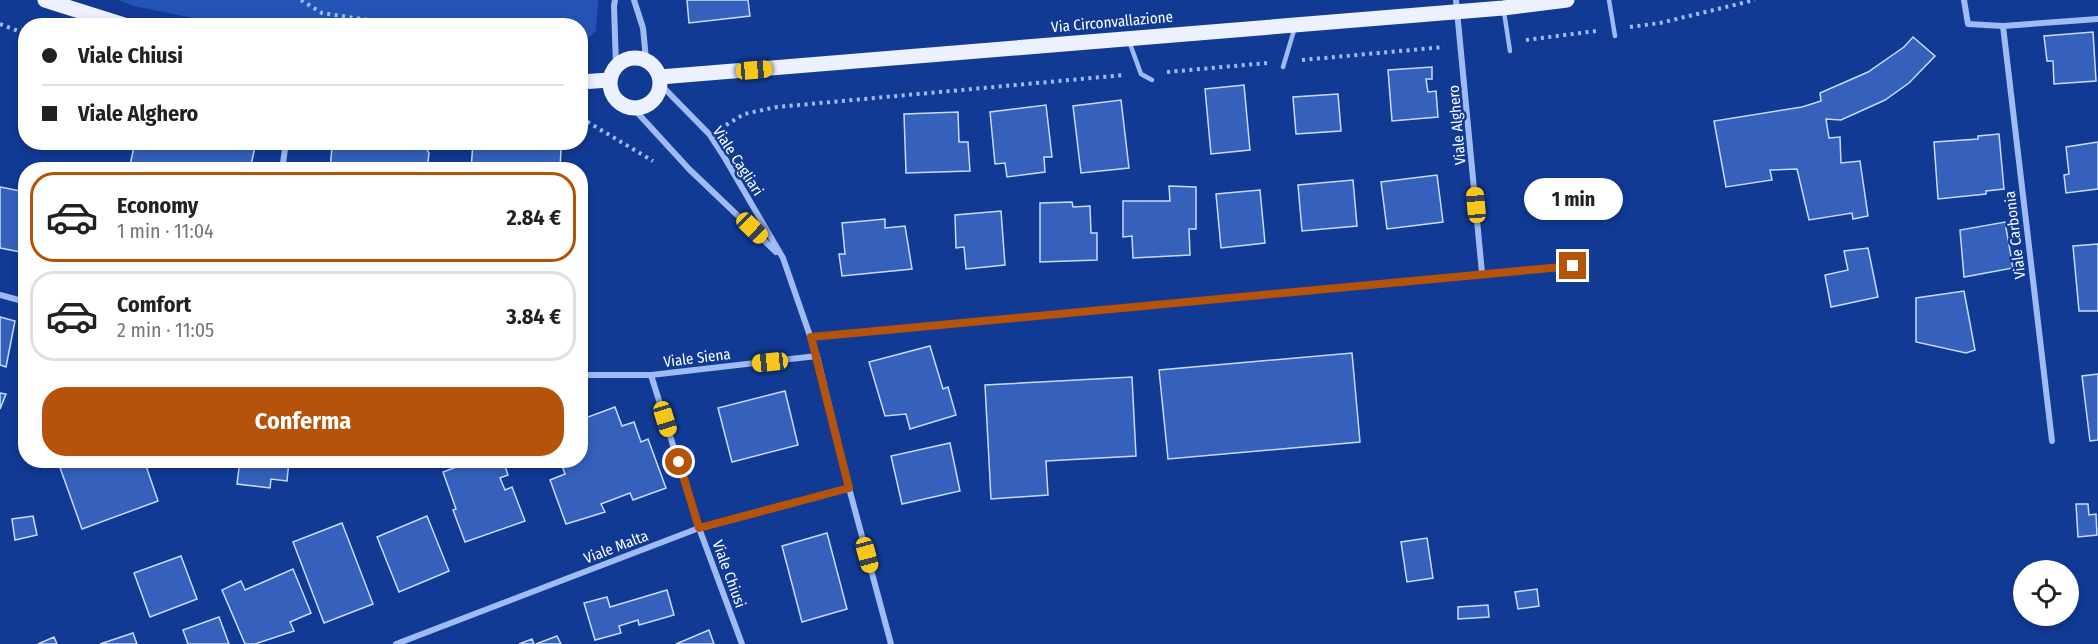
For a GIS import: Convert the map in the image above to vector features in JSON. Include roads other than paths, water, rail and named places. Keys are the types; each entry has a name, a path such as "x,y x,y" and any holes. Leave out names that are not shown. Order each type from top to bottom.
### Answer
{"main road":[{"path":"45,0 102,18"},
{"name":"Via Circonvallazione","path":"660,81 1296,25 1456,6 1503,8 1567,0"},
{"path":"630,58 646,59 652,63 660,81 654,100 641,108 633,108 618,102 610,88 610,80 616,66 630,58"},
{"path":"588,81 610,80"}],"street":[{"path":"615,0 616,66"},
{"path":"634,0 643,28 646,59"},
{"path":"1964,0 1968,24 2003,26 2098,18"},
{"name":"Viale Alghero","path":"1456,6 1482,273"},
{"name":"Viale Carbonia","path":"2003,26 2052,441"},
{"name":"Viale Cagliari","path":"660,81 710,135 783,258 817,356 849,488 891,644"},
{"name":"Viale Cagliari","path":"633,108 689,169 783,258"},
{"path":"811,337 1573,266"},
{"path":"0,295 18,300"},
{"name":"Viale Siena","path":"588,375 651,375 817,356"},
{"name":"Viale Chiusi","path":"651,375 699,528 742,644"},
{"name":"Viale Malta","path":"396,644 699,528 849,488"}],"lane":[{"path":"1609,0 1615,36"},
{"path":"1503,8 1510,51"},
{"path":"1283,67 1296,25"},
{"path":"1128,38 1141,74 1152,80"}]}
